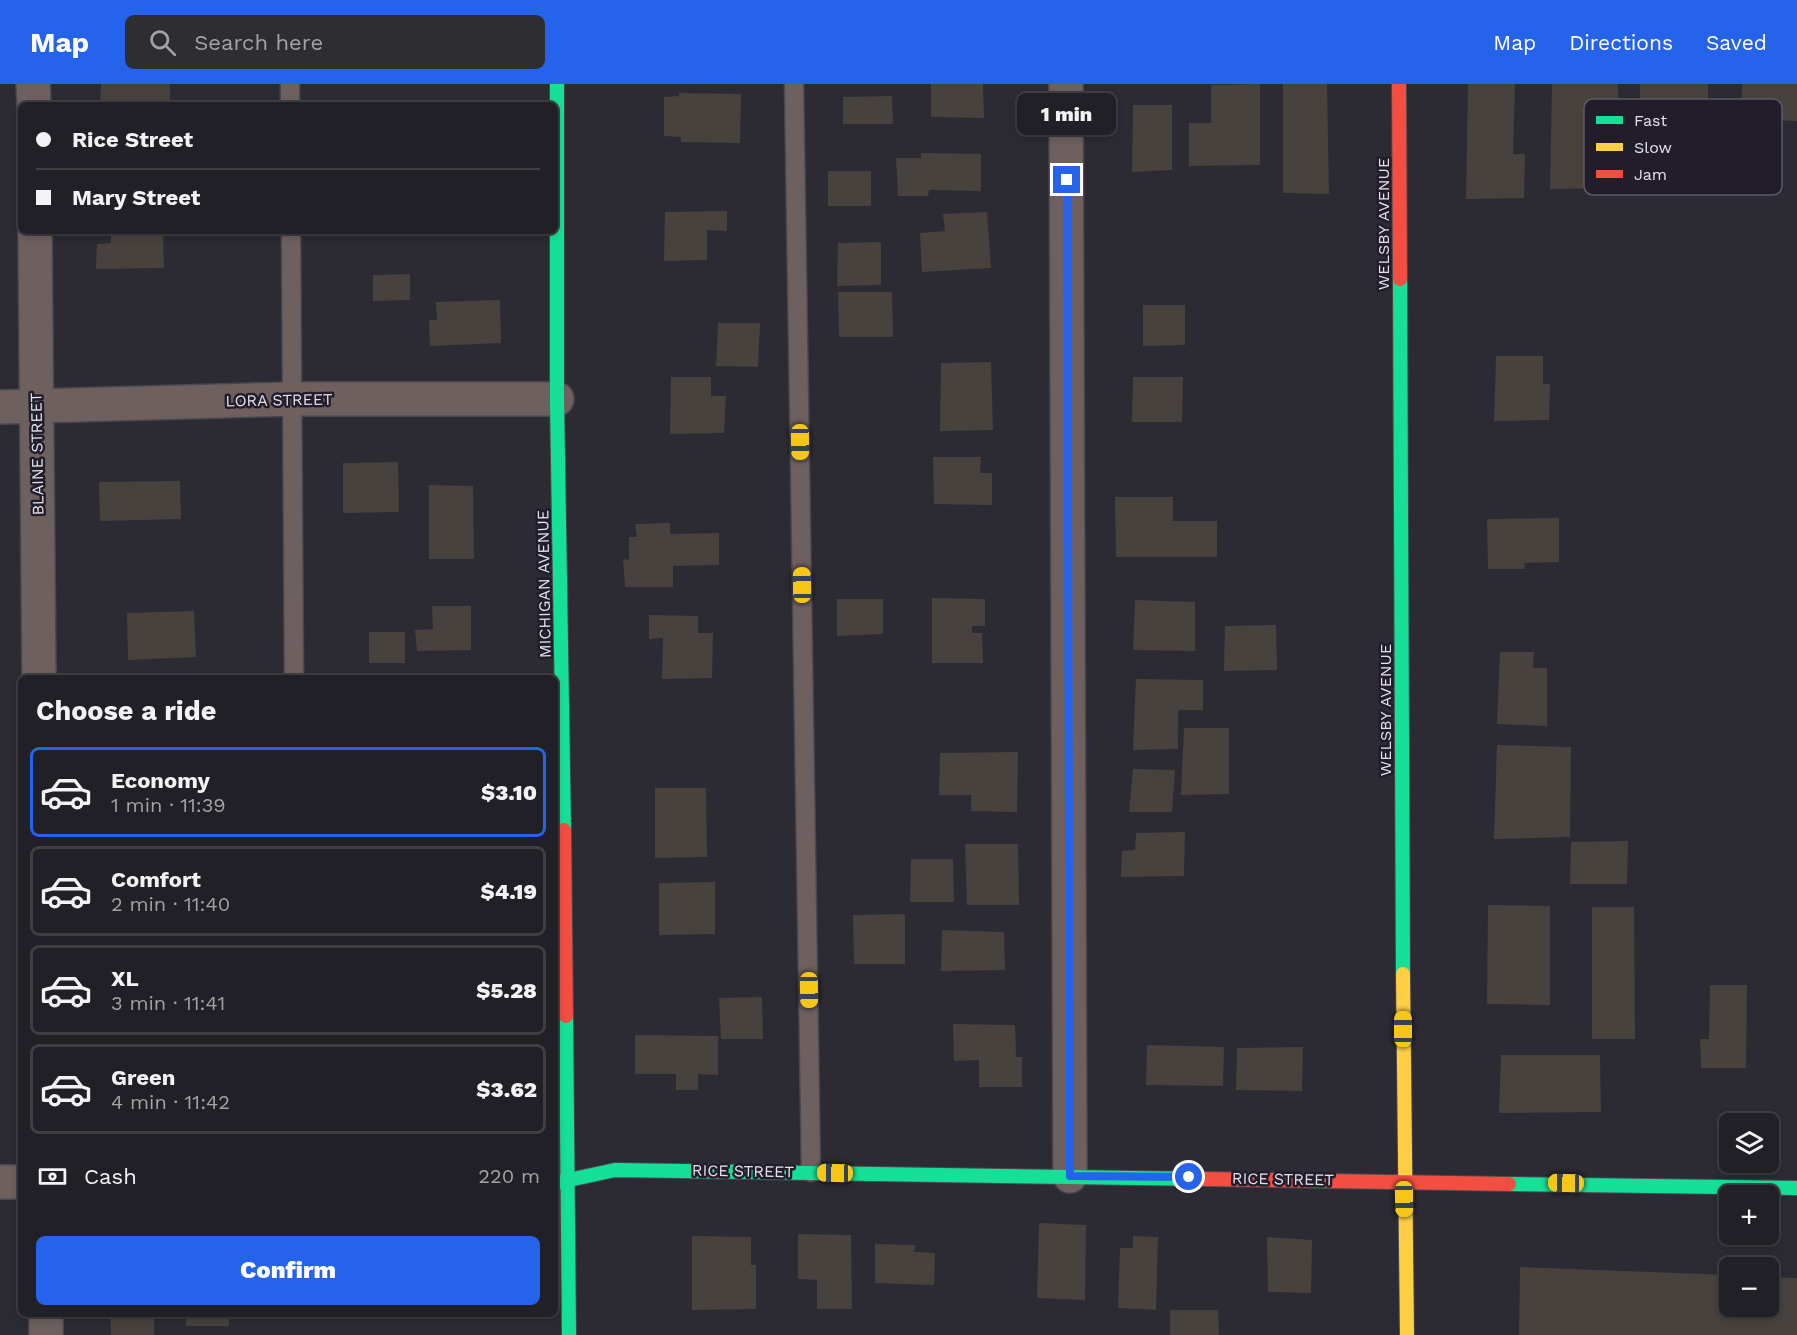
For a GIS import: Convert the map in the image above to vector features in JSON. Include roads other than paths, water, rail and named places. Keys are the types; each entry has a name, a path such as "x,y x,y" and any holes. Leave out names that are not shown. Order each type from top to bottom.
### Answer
{"street":[{"path":"33,84 34,102"},
{"name":"MICHIGAN AVENUE","path":"557,84 557,102"},
{"path":"1066,84 1070,1176"},
{"name":"WELSBY AVENUE","path":"1399,84 1404,1180 1407,1335"},
{"name":"BLAINE STREET","path":"35,234 39,675"},
{"name":"MICHIGAN AVENUE","path":"557,234 562,1182 569,1335"},
{"name":"LORA STREET","path":"0,406 292,399 557,399"},
{"name":"RICE STREET","path":"562,1182 615,1170 1404,1180 1797,1188"},
{"path":"0,1182 18,1182"},
{"path":"46,1317 46,1335"}],"lane":[{"path":"290,84 290,102"},
{"path":"794,84 811,1172"},
{"path":"291,234 294,675"}]}
